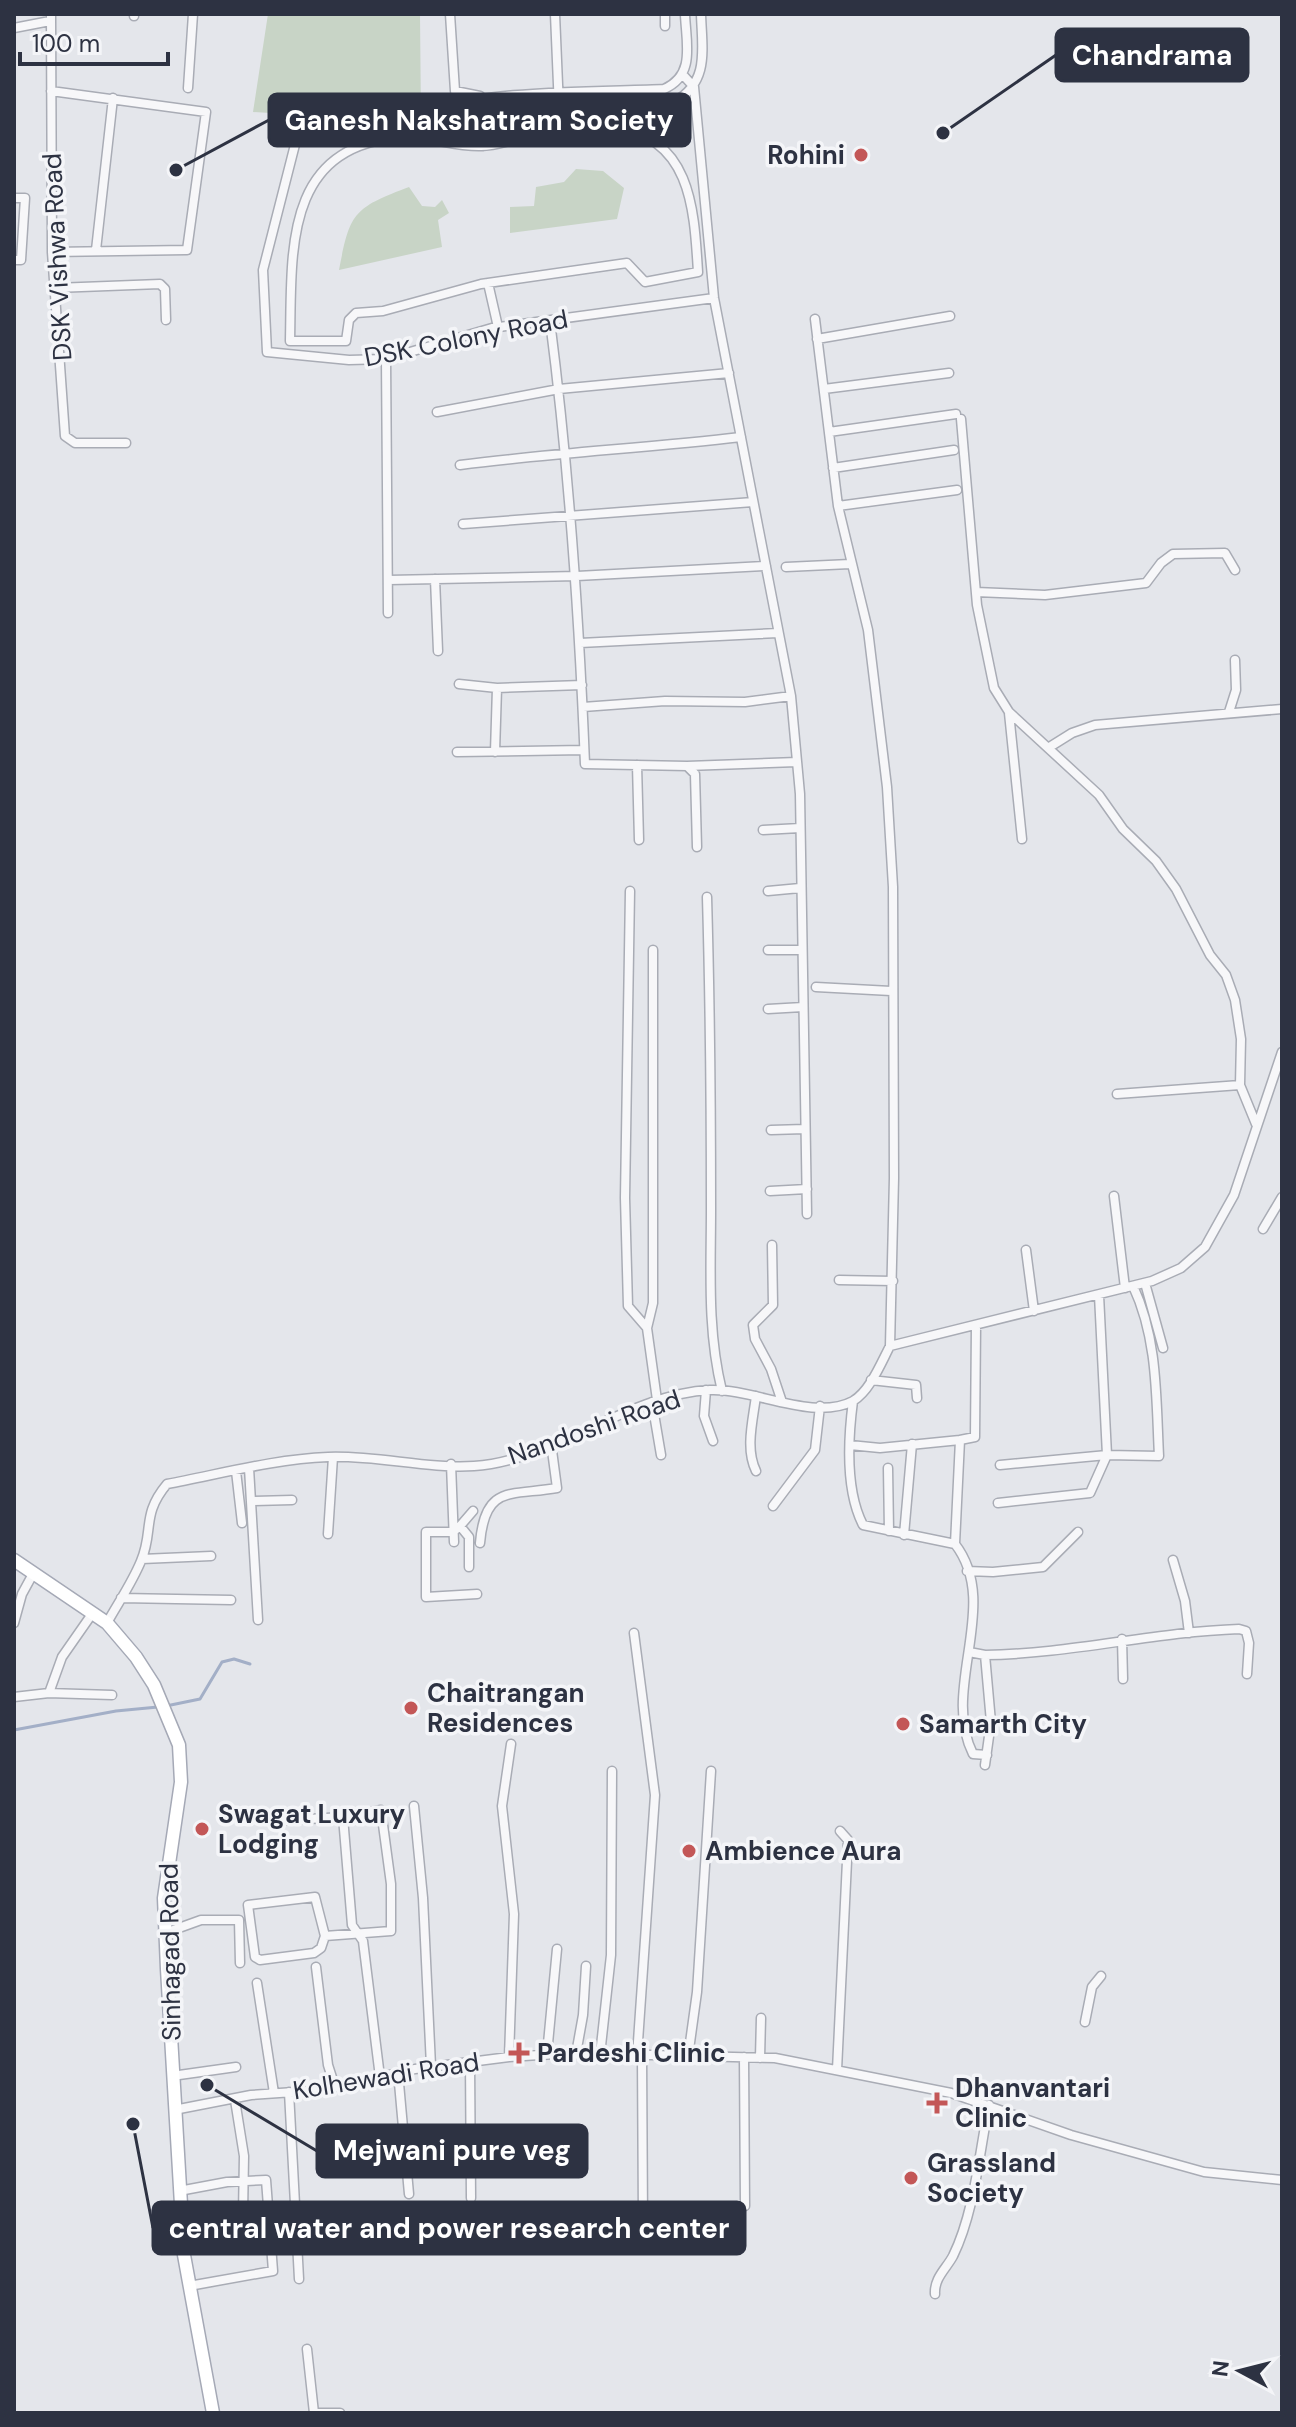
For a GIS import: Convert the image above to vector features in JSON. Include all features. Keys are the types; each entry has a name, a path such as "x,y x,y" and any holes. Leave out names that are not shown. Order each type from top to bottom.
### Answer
{"main road":[{"name":"Sinhagad Road","path":"14,1560 107,1623 136,1657 154,1685 179,1745 181,1782 166,1868 165,1933 172,2076 189,2286 213,2413"}],"street":[{"path":"188,88 193,14"},
{"path":"450,14 455,91 480,95 483,146"},
{"path":"555,14 559,108"},
{"path":"665,14 665,26"},
{"path":"685,14 688,66 683,75 694,87"},
{"path":"701,14 703,68 694,87 714,298 791,696 797,762 807,1214"},
{"path":"14,28 50,17"},
{"name":"DSK Vishwa Road","path":"50,17 52,252 65,436 75,443 126,443"},
{"name":"DSK Colony Road","path":"426,114 439,107 481,100 664,89 683,75"},
{"name":"DSK Colony Road","path":"694,87 674,102 426,114 300,125 263,270 267,352 349,360 386,359 498,327 714,298"},
{"path":"51,91 206,112 187,250 52,252"},
{"path":"96,250 113,98"},
{"path":"613,126 640,133 658,144 685,176 698,272 645,282 627,263 488,283 383,311 356,313 349,320 346,341 290,341 297,217 316,179 330,163 360,145 401,137 483,146 562,128 613,126"},
{"path":"14,198 25,198 21,260 14,260"},
{"path":"488,283 498,327"},
{"path":"55,288 160,284 165,289 166,320"},
{"path":"817,339 950,316"},
{"path":"815,319 838,506 868,630 887,787 893,887 893,1281 890,1346 871,1380 853,1401 850,1445 856,1510 863,1525 955,1544 965,1556 973,1600 962,1688 965,1739 973,1754 987,1755"},
{"path":"550,321 577,576 585,764 687,766 797,762"},
{"path":"386,359 388,613"},
{"path":"437,412 483,400 559,389 729,373"},
{"path":"824,389 949,373"},
{"path":"829,432 958,417 976,592 994,688 1009,712 1099,795 1123,829 1156,861 1176,889 1210,955 1226,975 1235,1000 1241,1039 1240,1085 1256,1125"},
{"path":"460,465 566,451 657,447 741,437"},
{"path":"833,468 954,450"},
{"path":"838,506 957,490"},
{"path":"463,524 753,502"},
{"path":"976,592 1045,595 1146,583 1161,563 1173,554 1225,553 1235,570"},
{"path":"786,567 850,564"},
{"path":"389,580 577,576 766,566"},
{"path":"435,579 438,651"},
{"path":"580,643 778,633"},
{"path":"1229,712 1236,690 1235,660"},
{"path":"459,684 497,688 582,685"},
{"path":"495,752 497,688"},
{"path":"583,707 665,701 745,702 791,696"},
{"path":"1048,748 1072,733 1095,725 1282,709"},
{"path":"1009,712 1022,839"},
{"path":"457,752 584,750"},
{"path":"637,765 639,840"},
{"path":"687,766 695,774 697,847"},
{"path":"763,830 800,828"},
{"path":"768,891 800,888"},
{"path":"630,891 625,1198 628,1306 647,1328"},
{"path":"707,897 712,1033 710,1306 715,1360 722,1391"},
{"path":"653,950 653,1303 647,1328 661,1455"},
{"path":"768,950 802,950"},
{"path":"816,987 891,991"},
{"path":"768,1009 803,1007"},
{"path":"890,1346 1145,1283 1181,1268 1205,1247 1234,1195 1282,1052"},
{"path":"1117,1094 1240,1085"},
{"path":"771,1130 805,1129"},
{"path":"770,1191 807,1189"},
{"path":"1000,1465 1107,1455 1159,1456 1153,1346 1145,1311 1129,1287 1114,1196"},
{"path":"1263,1229 1282,1197"},
{"path":"772,1245 773,1305 753,1325 760,1351 771,1369 782,1402"},
{"path":"1026,1250 1034,1311"},
{"path":"839,1280 893,1281"},
{"path":"1145,1283 1163,1348"},
{"path":"998,1503 1090,1493 1107,1455 1099,1295"},
{"path":"850,1445 880,1448 975,1437 976,1325"},
{"path":"871,1380 916,1385 917,1398"},
{"path":"706,1390 704,1416 713,1441"},
{"name":"Nandoshi Road","path":"107,1623 142,1559 148,1517 155,1498 167,1484 249,1468 333,1457 451,1464 487,1463 551,1443 655,1401 706,1390 756,1396 808,1409 853,1401"},
{"path":"756,1396 750,1436 752,1462 756,1471"},
{"path":"773,1506 815,1450 820,1406"},
{"path":"955,1544 960,1440"},
{"path":"480,1543 482,1517 496,1499 506,1494 557,1488 551,1443"},
{"path":"904,1535 912,1444"},
{"path":"328,1534 333,1457"},
{"path":"451,1464 459,1538 469,1567"},
{"path":"249,1468 258,1620"},
{"path":"888,1468 889,1531"},
{"path":"236,1471 242,1523"},
{"path":"251,1501 292,1500"},
{"path":"459,1538 473,1511"},
{"path":"459,1538 426,1532 426,1597 477,1594"},
{"path":"967,1571 1043,1567 1078,1532"},
{"path":"142,1559 211,1556"},
{"path":"1173,1560 1185,1601 1189,1633"},
{"path":"14,1623 22,1594 34,1572"},
{"path":"121,1598 231,1600"},
{"path":"48,1693 62,1657 92,1614"},
{"path":"969,1648 985,1655 1041,1654 1122,1639 1246,1631 1249,1643 1247,1674"},
{"path":"634,1633 655,1795 640,2056 643,2223"},
{"path":"1122,1639 1123,1679"},
{"path":"985,1655 991,1722 985,1765"},
{"path":"14,1697 48,1693 112,1695"},
{"path":"509,2057 514,1914 505,1855 502,1806 511,1744"},
{"path":"600,2055 611,1955 612,1771"},
{"path":"688,2057 697,1992 711,1771"},
{"path":"414,1806 423,1898 431,2066"},
{"path":"274,1821 343,1817 381,1810 391,1884 391,1931 325,1936"},
{"path":"343,1817 352,1925 363,1941 380,2077"},
{"path":"837,2070 848,1840 840,1831"},
{"path":"315,1897 325,1936 321,1948 314,1953 260,1960 255,1957 248,1905 315,1897"},
{"path":"165,1933 201,1920 239,1920 240,1963"},
{"path":"547,2054 557,1949"},
{"path":"576,2054 583,2015 586,1966"},
{"path":"316,1967 328,2065 335,2087"},
{"path":"1085,2022 1092,1987 1101,1976"},
{"path":"257,1983 274,2093"},
{"path":"760,2058 761,2018"},
{"name":"Kolhewadi Road","path":"174,2110 274,2093 335,2087 431,2066 509,2057 576,2054 760,2058 951,2093 1071,2135 1204,2172 1282,2180"},
{"path":"744,2057 745,2206"},
{"path":"470,2062 471,2198"},
{"path":"172,2076 236,2067"},
{"path":"398,2072 409,2194"},
{"path":"289,2092 299,2279"},
{"path":"235,2100 244,2156 243,2214"},
{"path":"935,2294 935,2284 953,2255 963,2228 989,2105"},
{"path":"179,2191 227,2182 243,2184 266,2180 273,2271 189,2286"},
{"path":"307,2349 315,2413 340,2413"}],"green space":[{"path":"268,14 420,14 421,122 253,112"},
{"path":"576,169 603,171 624,188 617,219 510,233 510,207 534,206 536,187 564,182"},
{"path":"409,187 422,206 435,207 442,200 449,213 438,220 442,247 339,270 347,236 357,215 376,201"}],"waterway":[{"path":"166,1706 200,1699 222,1662 234,1659 250,1664"},
{"path":"14,1730 116,1711 158,1707"}],"place":[{"name":"Chandrama","path":"943,133"},
{"name":"Rohini","path":"861,155"},
{"name":"Ganesh Nakshatram Society","path":"176,170"},
{"name":"Chaitrangan Residences","path":"411,1708"},
{"name":"Samarth City","path":"903,1724"},
{"name":"Swagat Luxury Lodging","path":"202,1829"},
{"name":"Ambience Aura","path":"689,1851"},
{"name":"Pardeshi Clinic","path":"519,2053"},
{"name":"Mejwani pure veg","path":"207,2085"},
{"name":"Dhanvantari Clinic","path":"937,2103"},
{"name":"central water and power research center","path":"133,2124"},
{"name":"Grassland Society","path":"911,2178"}]}
